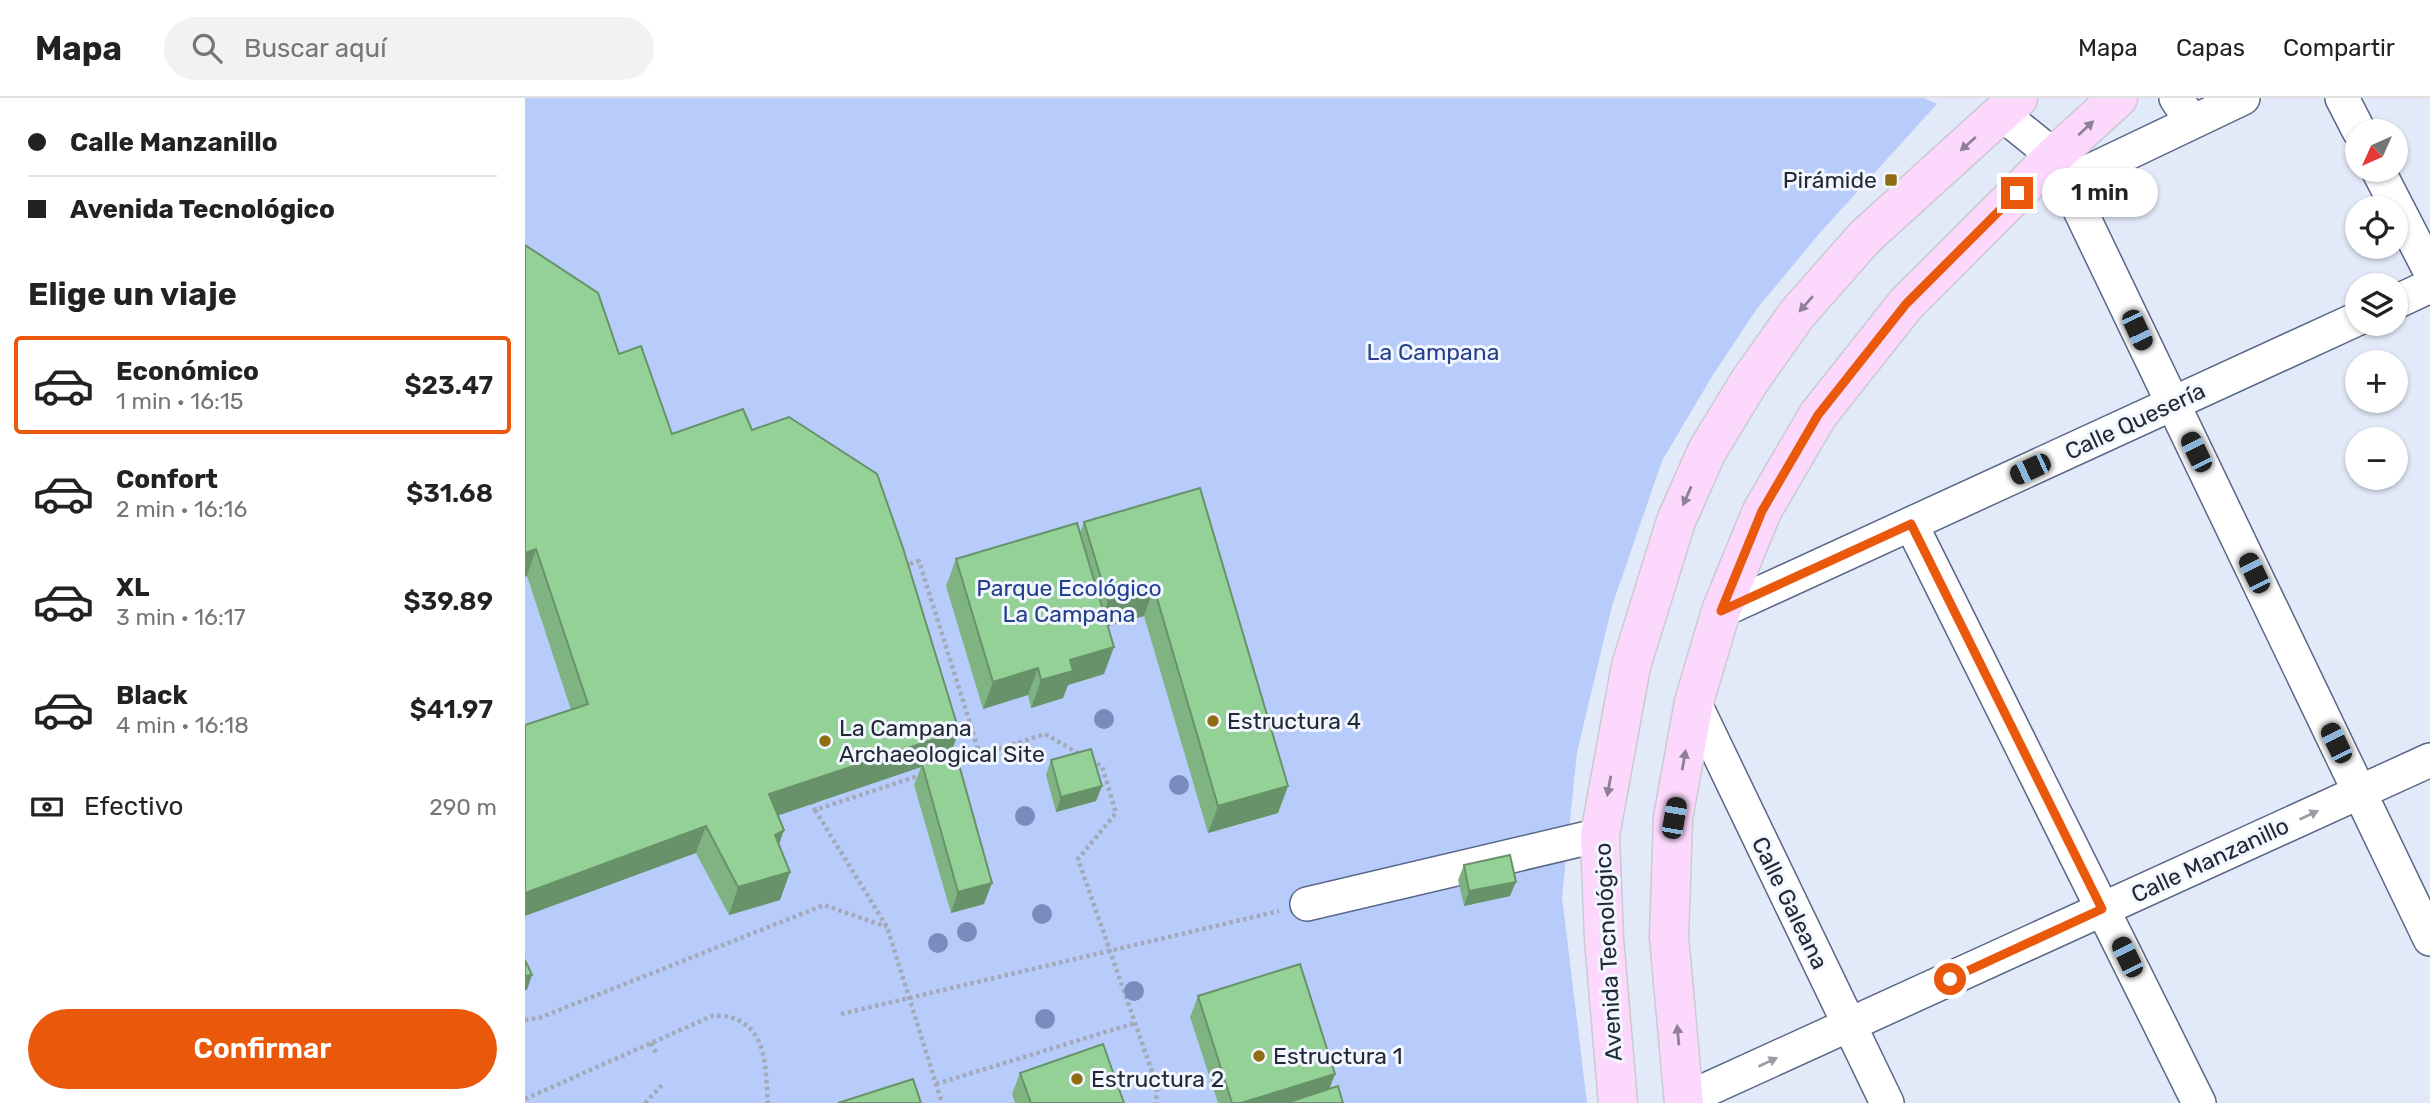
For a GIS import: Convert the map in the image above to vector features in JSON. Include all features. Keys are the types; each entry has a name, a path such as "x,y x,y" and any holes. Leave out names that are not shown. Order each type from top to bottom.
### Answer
{"main road":[{"path":"1684,1102 1669,937 1674,818 1694,702 1721,611 1762,511 1818,415 1906,304 2060,169 2118,98"},
{"name":"Avenida Tecnológico","path":"1618,1103 1604,939 1600,835 1631,666 1676,521 1707,451 1749,382 1806,304 1865,237 2010,106"}],"street":[{"path":"2060,169 2184,110 2243,98"},
{"path":"2342,98 2353,119"},
{"path":"2010,106 2060,169 2430,939"},
{"path":"2384,182 2430,271"},
{"path":"2408,296 2430,286"},
{"name":"Calle Quesería","path":"1721,611 2345,325"},
{"path":"1911,524 2199,1103"},
{"name":"Calle Galeana","path":"1694,702 1887,1103"},
{"name":"Calle Manzanillo","path":"1684,1102 2430,760"},
{"path":"1307,904 1600,835"}],"path":[{"path":"894,570 919,561 980,755"},
{"path":"942,768 1045,734 1102,766 1116,813 1078,859 1157,1086 1156,1103"},
{"path":"815,810 929,772"},
{"path":"811,797 815,810 887,927 942,1103"},
{"path":"841,1014 1307,904"},
{"path":"525,1020 539,1018 824,905 887,927"},
{"path":"525,1099 712,1016 732,1017 751,1028 763,1049 768,1103"},
{"path":"737,1030 742,1022"},
{"path":"936,1084 1135,1023"},
{"path":"651,1043 656,1053"},
{"path":"645,1103 663,1084"}],"green space":[{"name":"Parque Ecológico La Campana","path":"525,98 1924,98 1937,104 1818,235 1756,310 1711,378 1662,461 1612,606 1577,752 1562,897 1587,1103 525,1103"}],"building":[{"path":"525,245 598,293 619,354 641,346 672,434 743,409 752,430 789,417 877,474 903,548 959,731 769,794 784,830 775,835 790,872 738,887 706,826 525,893 525,725 588,704 536,549 525,553"},
{"name":"Estructura 4","path":"1200,488 1288,786 1218,806 1154,588 1108,601 1084,522"},
{"path":"1077,523 1114,647 1070,660 1073,671 1041,680 1038,668 993,682 956,559"},
{"path":"1091,749 1102,786 1061,797 1051,760"},
{"path":"956,754 992,883 958,892 922,764"},
{"path":"1510,855 1516,882 1469,891 1464,865"},
{"path":"525,960 532,975 525,976"},
{"name":"Estructura 1","path":"1300,964 1335,1074 1241,1103 1232,1103 1198,996"},
{"path":"1103,1044 1124,1103 1031,1103 1020,1073"},
{"path":"913,1079 921,1103 838,1103"},
{"path":"1338,1086 1343,1103 1286,1103"}],"place":[{"name":"Pirámide","path":"1891,180"},
{"name":"Estructura 4","path":"1213,721"},
{"name":"La Campana Archaeological Site","path":"825,741"},
{"name":"Estructura 1","path":"1259,1056"},
{"name":"Estructura 2","path":"1077,1079"}],"route":[{"path":"1950,979 2102,909 1911,524 1721,611 1762,511 1818,415 1906,304 2017,193"}],"park label":[{"name":"La Campana","path":"1433,352"}]}
